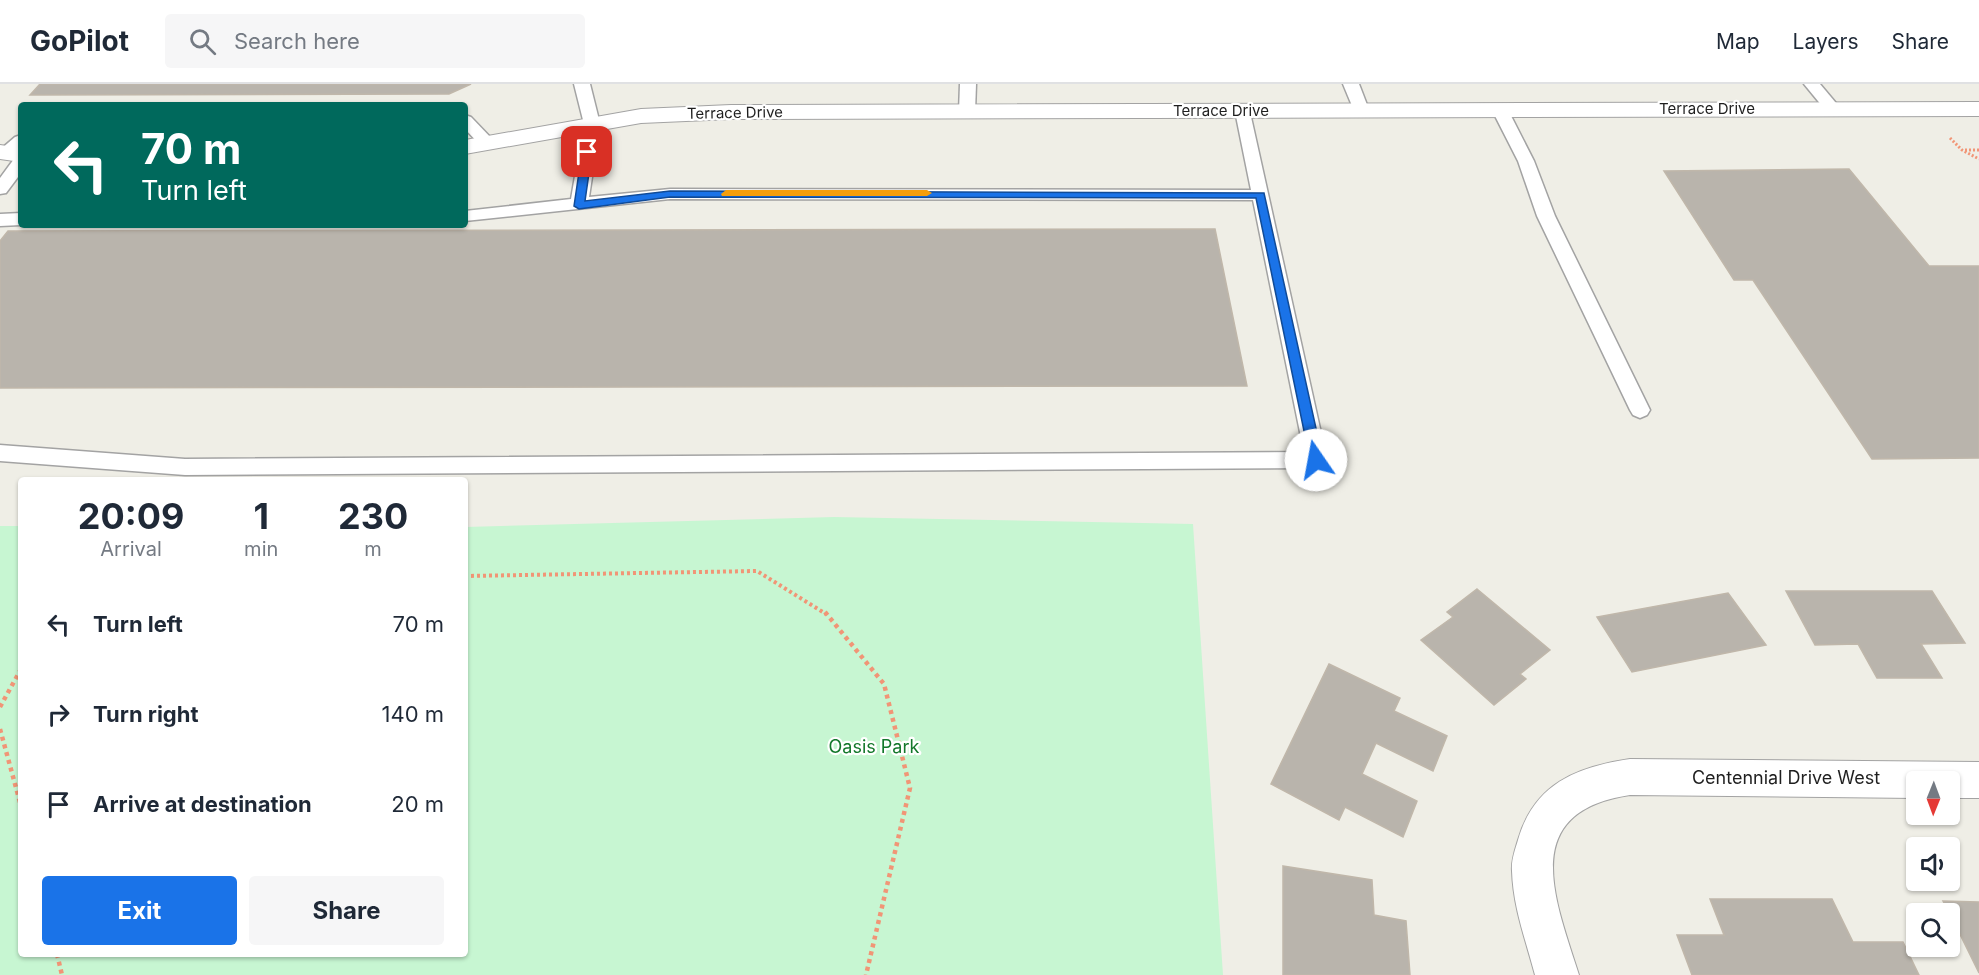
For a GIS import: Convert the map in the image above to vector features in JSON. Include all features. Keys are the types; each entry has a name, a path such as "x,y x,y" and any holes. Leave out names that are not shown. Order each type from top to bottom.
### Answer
{"street":[{"path":"1958,84 1979,107"},
{"name":"Terrace Drive","path":"468,147 641,117 731,112 1979,107"},
{"name":"Centennial Drive West","path":"1557,975 1537,910 1531,869 1538,834 1553,808 1577,789 1609,779 1630,777 1979,780"}],"lane":[{"path":"579,206 592,124 582,84"},
{"path":"967,112 968,84"},
{"path":"1351,84 1362,110"},
{"path":"1812,84 1833,109"},
{"path":"1500,110 1526,161 1546,216 1640,410"},
{"path":"0,453 184,467 1316,460 1243,111"},
{"path":"468,123 488,144"},
{"path":"0,189 13,156"},
{"path":"468,216 579,206 670,194 1261,195"},
{"path":"0,220 18,219"}],"path":[{"path":"1979,150 1962,150 1979,159"},
{"path":"468,576 757,571 824,611 884,684 910,788 866,975"},
{"path":"0,707 18,674"},
{"path":"0,729 18,795"},
{"path":"58,957 62,975"}],"green space":[{"name":"Oasis Park","path":"834,517 1193,524 1223,975 0,975 0,526 18,526 18,957 468,957 468,527"}],"building":[{"path":"40,84 471,84 449,94 30,95"},
{"path":"1849,169 1929,266 1979,266 1979,458 1872,459 1753,280 1734,280 1664,171"},
{"path":"1215,229 1247,386 0,388 0,241 8,231"},
{"path":"1477,589 1550,650 1520,674 1526,679 1494,705 1421,640 1453,617 1447,612"},
{"path":"1786,591 1932,591 1965,643 1921,644 1942,678 1877,678 1858,644 1815,645"},
{"path":"1728,593 1766,645 1632,672 1597,617"},
{"path":"1329,664 1400,698 1394,711 1447,736 1433,771 1376,743 1362,774 1417,801 1403,837 1345,807 1339,820 1271,784"},
{"path":"1283,866 1372,880 1374,915 1406,921 1410,975 1283,975"},
{"path":"1710,899 1832,899 1853,942 1903,942 1906,957 1910,957 1919,975 1692,975 1677,935 1724,935"},
{"path":"1943,901 1979,902 1979,973 1960,934 1960,903 1944,903"}],"slow traffic":[{"path":"726,194 927,193"}],"route":[{"path":"587,152 579,206 670,194 1261,195 1316,460"}]}
